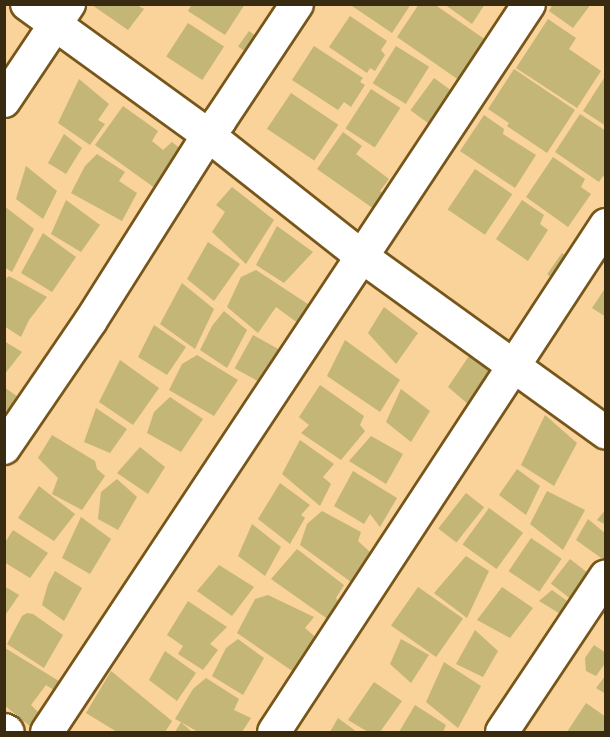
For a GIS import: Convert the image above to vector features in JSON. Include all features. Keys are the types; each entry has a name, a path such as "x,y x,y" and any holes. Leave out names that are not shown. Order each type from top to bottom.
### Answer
{"street":[{"path":"27,4 63,11 368,247 518,355 606,406"},
{"path":"4,448 90,322 214,127 297,4"},
{"path":"46,732 529,4"},
{"path":"4,101 63,11"},
{"path":"274,732 518,355 606,225"},
{"path":"518,355 606,433"},
{"path":"502,732 606,576"},
{"path":"4,730 8,732"}],"building":[{"path":"192,4 245,4 225,35 188,11"},
{"path":"349,4 411,4 392,33"},
{"path":"419,4 434,4 493,45 466,85 397,37"},
{"path":"444,4 485,4 472,24"},
{"path":"553,4 591,4 573,28 549,11"},
{"path":"92,5 137,5 144,9 128,30"},
{"path":"350,16 387,41 381,50 385,55 375,71 370,68 367,73 329,47"},
{"path":"548,19 576,38 569,49 601,71 577,108 516,68"},
{"path":"188,23 224,46 202,80 166,57"},
{"path":"249,31 265,42 254,57 238,47"},
{"path":"314,46 363,78 360,82 365,85 351,107 344,102 338,110 292,80"},
{"path":"396,46 429,67 406,104 373,83"},
{"path":"514,69 575,110 547,153 507,126 509,123 488,109"},
{"path":"606,75 606,126 583,111"},
{"path":"434,78 460,97 436,129 410,110"},
{"path":"79,79 109,104 98,120 105,124 90,145 58,123"},
{"path":"371,89 400,108 375,147 345,128"},
{"path":"291,93 338,125 314,161 267,129"},
{"path":"123,106 158,131 152,141 163,150 172,142 182,150 159,191 95,145"},
{"path":"580,114 606,131 606,178 603,176 599,182 555,152"},
{"path":"484,115 504,129 503,134 536,155 515,188 460,151"},
{"path":"343,132 362,146 356,154 389,179 380,191 396,203 384,216 317,169"},
{"path":"64,134 82,148 66,174 48,163"},
{"path":"97,154 125,172 119,181 137,193 122,221 71,193 85,166"},
{"path":"553,157 585,179 581,187 591,194 568,227 526,197"},
{"path":"26,166 57,191 43,219 16,199"},
{"path":"475,169 512,194 485,235 448,210"},
{"path":"232,187 274,220 246,264 212,232 225,212 216,205"},
{"path":"66,200 100,225 81,252 51,234"},
{"path":"522,200 544,215 540,224 548,230 528,261 496,239"},
{"path":"4,206 34,229 12,272 4,267"},
{"path":"277,226 313,252 284,283 256,265"},
{"path":"43,233 76,257 52,292 21,273"},
{"path":"208,242 240,264 214,301 187,279"},
{"path":"562,253 575,262 560,283 547,274"},
{"path":"256,270 317,310 306,329 276,307 258,333 227,307 241,277"},
{"path":"9,276 47,297 29,320 21,337 4,326 4,280"},
{"path":"182,283 214,309 195,349 160,324"},
{"path":"606,287 606,317 592,308"},
{"path":"384,307 418,333 396,364 368,333"},
{"path":"224,311 247,330 227,368 200,350 212,326"},
{"path":"154,325 186,347 167,375 138,357"},
{"path":"253,335 287,354 269,387 235,368"},
{"path":"345,340 400,380 380,412 327,376"},
{"path":"4,341 22,352 4,375"},
{"path":"471,353 494,370 475,410 448,387"},
{"path":"197,355 238,380 214,416 169,390 182,364"},
{"path":"120,360 159,388 133,425 99,402"},
{"path":"320,385 364,416 360,425 365,431 341,460 301,433 309,425 299,417"},
{"path":"4,387 28,404 19,420 4,408"},
{"path":"401,389 430,411 411,442 386,422"},
{"path":"170,397 203,419 181,452 147,433 154,412"},
{"path":"96,408 127,429 110,453 84,442"},
{"path":"545,415 577,443 554,486 521,465"},
{"path":"52,435 95,461 97,469 105,476 82,510 52,494 58,478 38,458"},
{"path":"371,436 403,454 386,484 349,461"},
{"path":"300,440 334,464 323,477 331,484 320,506 282,474"},
{"path":"140,447 165,467 148,494 117,473"},
{"path":"517,469 540,486 526,515 499,495"},
{"path":"353,471 397,498 380,527 370,514 364,524 334,506"},
{"path":"117,479 137,497 118,530 98,519 101,492"},
{"path":"280,483 310,505 301,515 305,518 290,544 258,519"},
{"path":"39,486 75,514 54,541 18,518"},
{"path":"547,491 585,510 563,550 530,524"},
{"path":"466,493 484,507 456,543 438,528"},
{"path":"489,508 523,533 497,569 463,544"},
{"path":"606,509 606,525 597,520"},
{"path":"322,511 361,532 358,541 370,552 351,582 300,545 307,524"},
{"path":"81,517 111,539 90,574 62,558"},
{"path":"588,519 606,534 604,560 576,540"},
{"path":"252,524 281,547 265,576 238,556"},
{"path":"13,530 48,553 30,578 4,562 4,544"},
{"path":"531,538 562,559 539,592 509,571"},
{"path":"297,549 344,585 336,598 342,607 329,620 271,579"},
{"path":"466,556 489,571 467,618 434,593"},
{"path":"570,559 589,574 570,598 551,583"},
{"path":"219,565 254,587 232,616 197,591"},
{"path":"55,571 82,588 64,621 42,605 48,584"},
{"path":"4,586 19,595 4,617"},
{"path":"418,587 463,619 436,657 391,626"},
{"path":"502,587 533,608 510,638 477,620"},
{"path":"552,590 574,606 567,618 539,601"},
{"path":"268,595 314,617 305,628 321,642 301,677 237,633 255,599"},
{"path":"188,601 227,627 210,644 218,650 203,670 178,654 183,646 167,635"},
{"path":"27,613 33,614 63,635 44,668 7,644 22,616"},
{"path":"475,630 498,651 483,677 456,664"},
{"path":"238,639 264,658 243,695 212,676 226,648"},
{"path":"401,639 429,655 411,683 390,664"},
{"path":"594,645 606,653 606,662 596,676 586,671 585,658"},
{"path":"5,648 67,686 60,694 46,685 31,705 46,720 36,731 4,705"},
{"path":"165,651 196,673 177,701 149,680"},
{"path":"444,662 481,686 458,728 426,702"},
{"path":"111,671 172,721 165,732 117,732 86,713"},
{"path":"606,675 606,694 596,688"},
{"path":"206,678 239,699 234,710 251,718 242,732 198,732 175,719 193,689"},
{"path":"374,682 402,701 380,732 368,732 348,720"},
{"path":"586,703 606,717 606,732 567,732"},
{"path":"415,705 446,725 443,732 399,732"},
{"path":"338,718 357,732 330,732"},
{"path":"181,722 192,732 175,732"}]}
